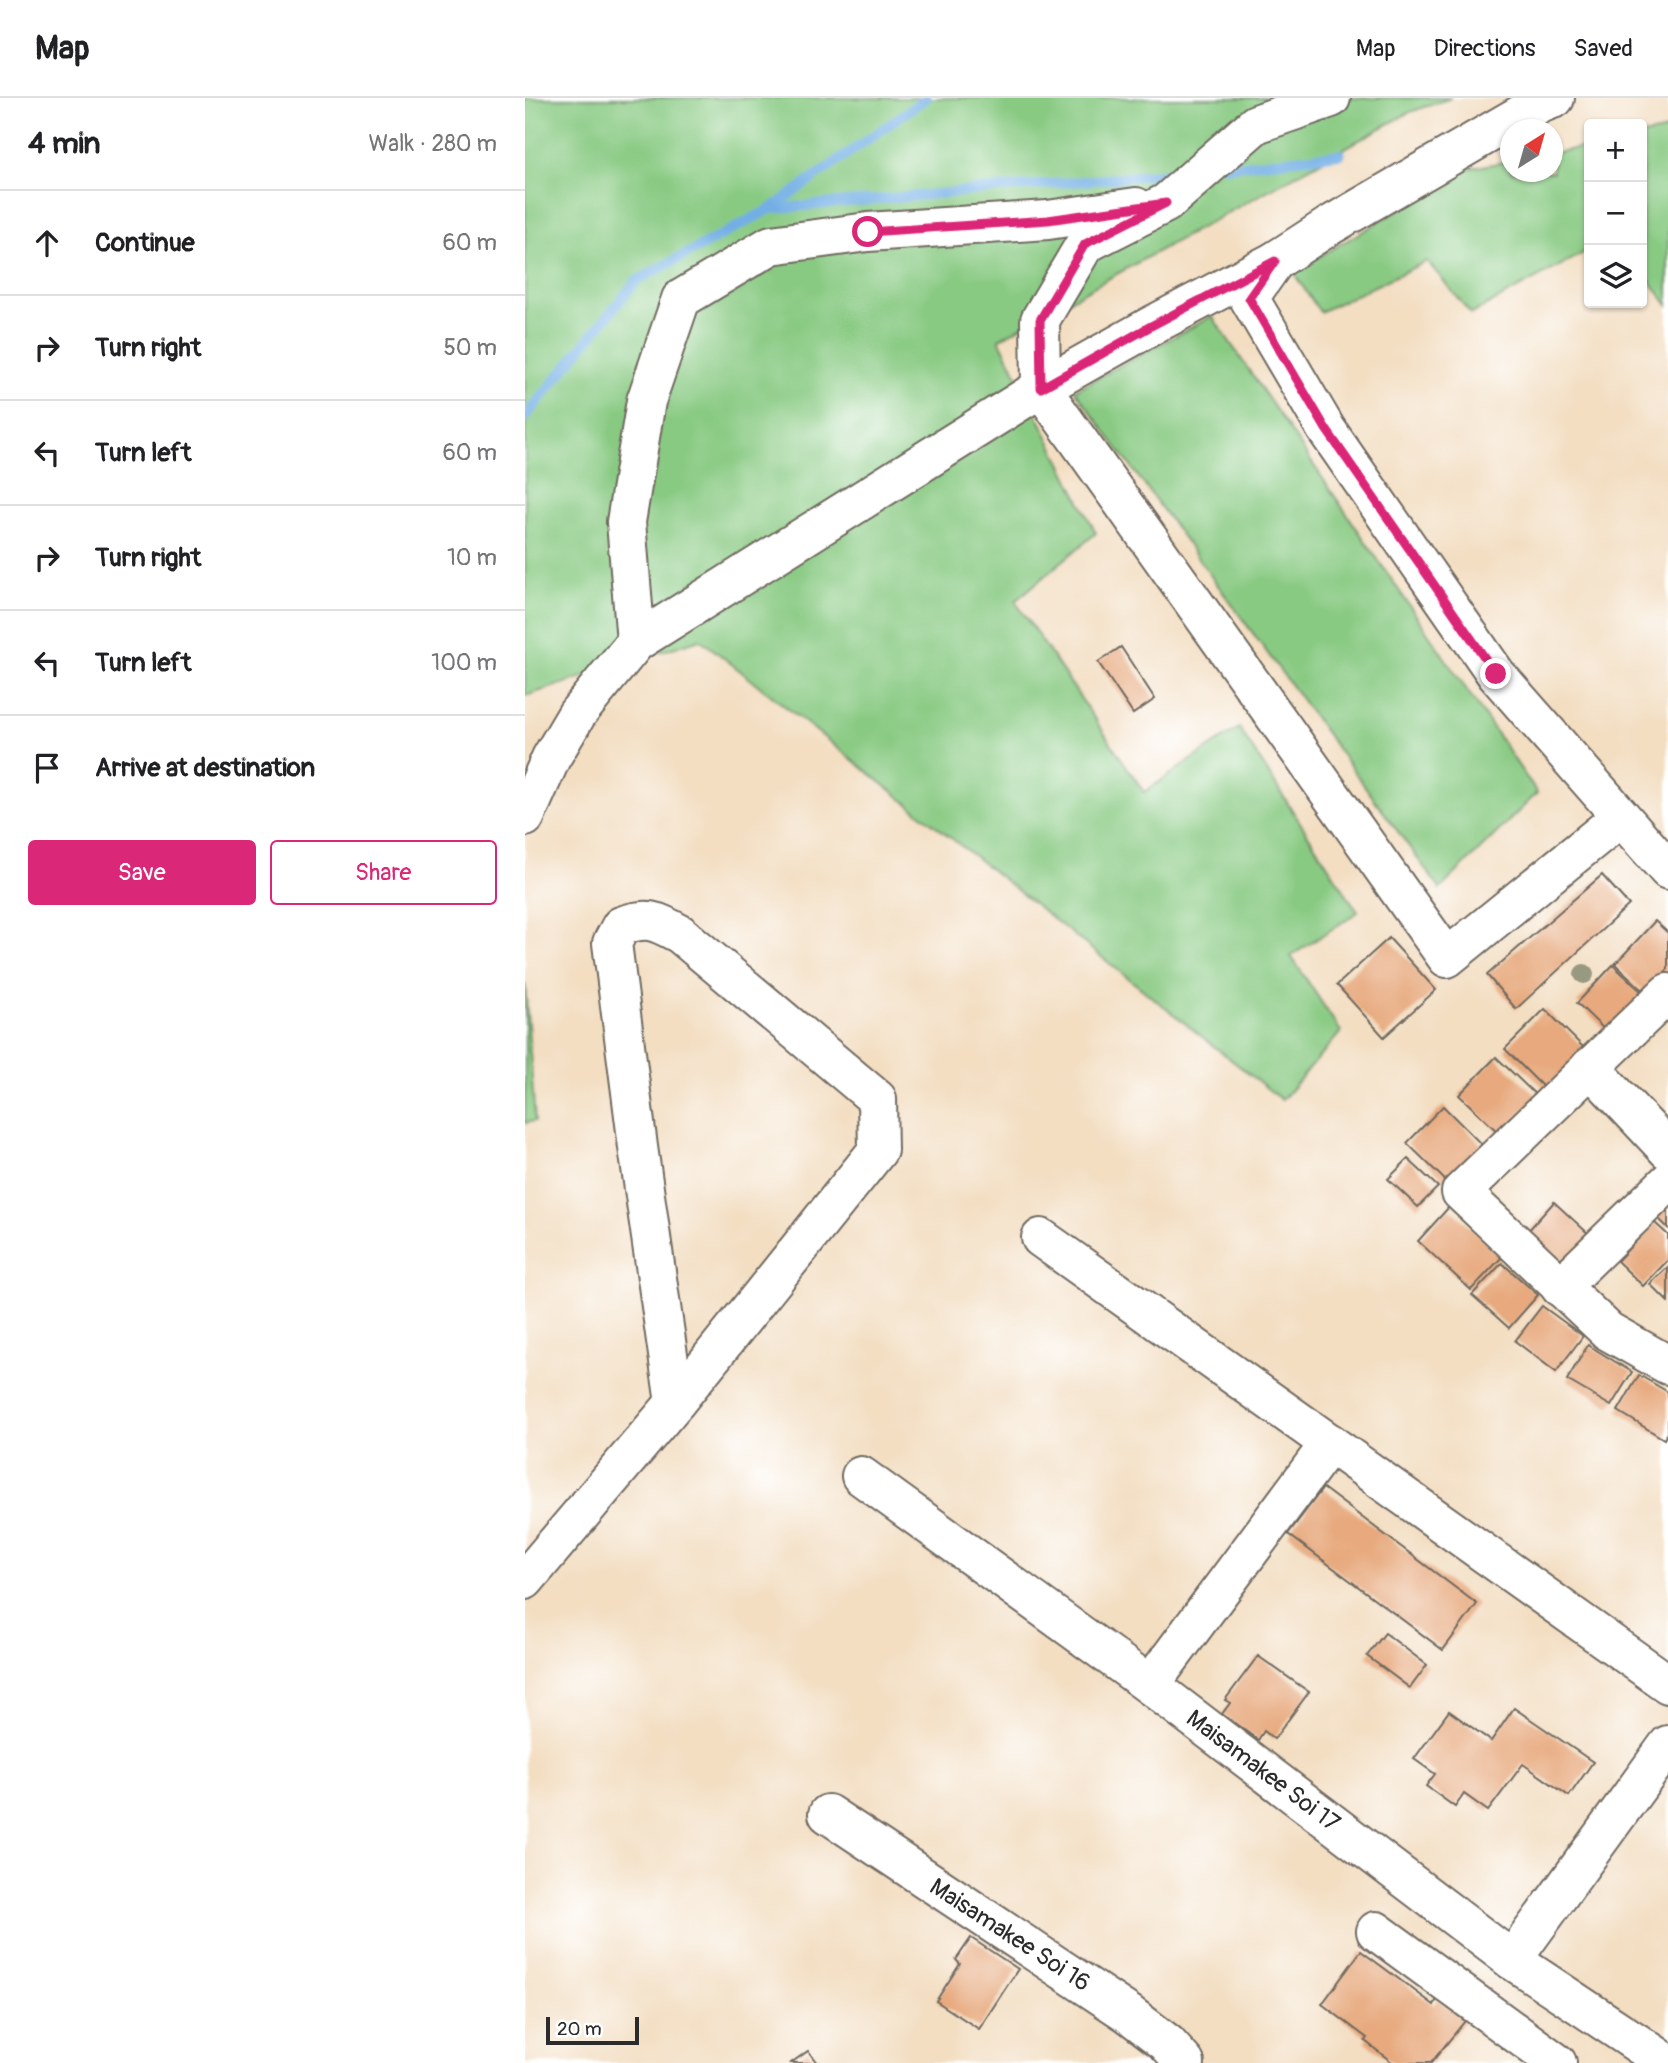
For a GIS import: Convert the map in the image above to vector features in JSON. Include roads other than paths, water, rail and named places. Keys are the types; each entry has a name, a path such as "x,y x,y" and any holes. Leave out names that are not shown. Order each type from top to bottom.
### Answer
{"street":[{"path":"1331,98 1256,124 1166,203 1085,244 1040,320 1041,388 1447,958 1621,817"},
{"path":"525,817 551,758 577,714 636,642 1041,388 1275,261 1542,100"},
{"path":"636,642 627,522 646,401 681,299 771,245 868,232 1048,220 1166,203"},
{"path":"1275,261 1249,298 1326,429 1496,674 1668,870"},
{"path":"525,1580 675,1403 878,1150 877,1099 680,934 656,921 637,920 621,926 612,943 675,1403"},
{"path":"1668,993 1461,1192 1608,1331 1668,1365"},
{"path":"1590,1067 1668,1150"},
{"path":"1560,1287 1668,1182"},
{"path":"1041,1238 1668,1684"},
{"path":"1150,1685 1330,1443"},
{"name":"Maisamakee Soi 17","path":"861,1476 1150,1685 1513,1959 1667,2063"},
{"path":"1513,1959 1668,1745"},
{"name":"Maisamakee Soi 16","path":"828,1814 1129,2014 1167,2043 1185,2063"},
{"path":"1376,1931 1557,2063"}],"waterway":[{"path":"525,417 636,281 770,209 926,98"},
{"path":"1226,167 1340,154"},
{"path":"770,209 1183,172"}]}
